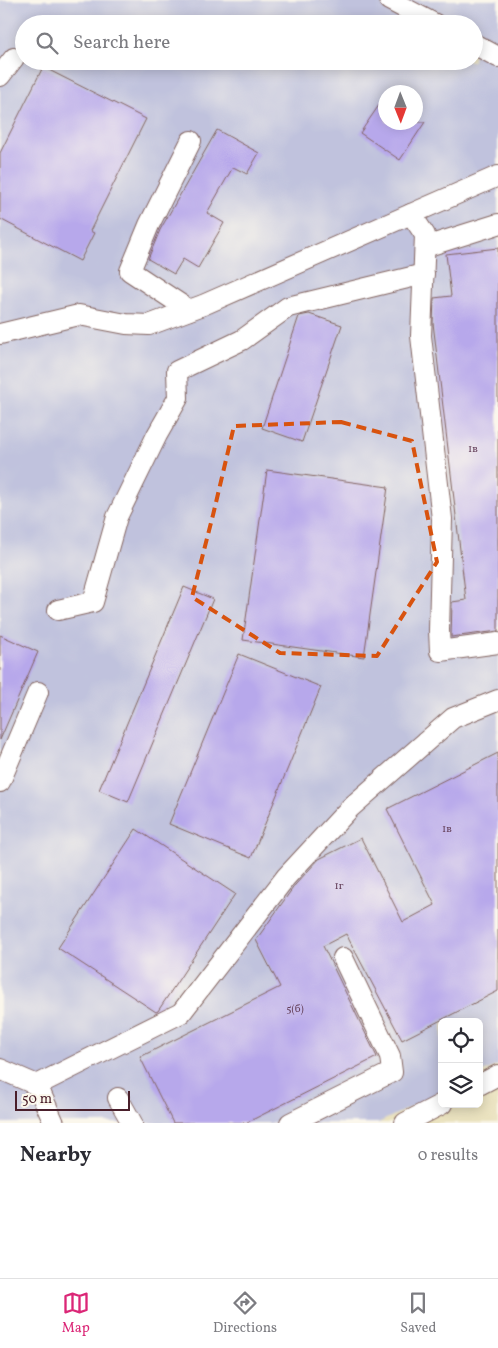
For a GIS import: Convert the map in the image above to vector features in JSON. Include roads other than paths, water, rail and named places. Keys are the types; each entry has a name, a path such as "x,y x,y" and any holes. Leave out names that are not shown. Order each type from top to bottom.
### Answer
{"street":[{"path":"389,0 417,15"},
{"path":"483,49 498,57"},
{"path":"0,76 14,58"},
{"path":"189,310 130,271 149,225 191,141"},
{"path":"0,334 79,315 126,324 149,325 189,310 498,176"},
{"path":"411,214 425,235 421,336 442,519 440,651 498,643"},
{"path":"425,247 498,224"},
{"path":"58,610 93,602 117,517 157,435 178,398 176,371 242,340 288,307 424,274"},
{"path":"0,782 38,692"},
{"path":"37,1085 181,1014 286,877 350,808 453,718 498,700"},
{"path":"290,1123 392,1072 390,1056 343,958"},
{"path":"0,1069 37,1085 54,1123"},
{"path":"483,1083 498,1075"},
{"path":"118,1098 132,1123"},
{"path":"405,1123 438,1106"}]}
